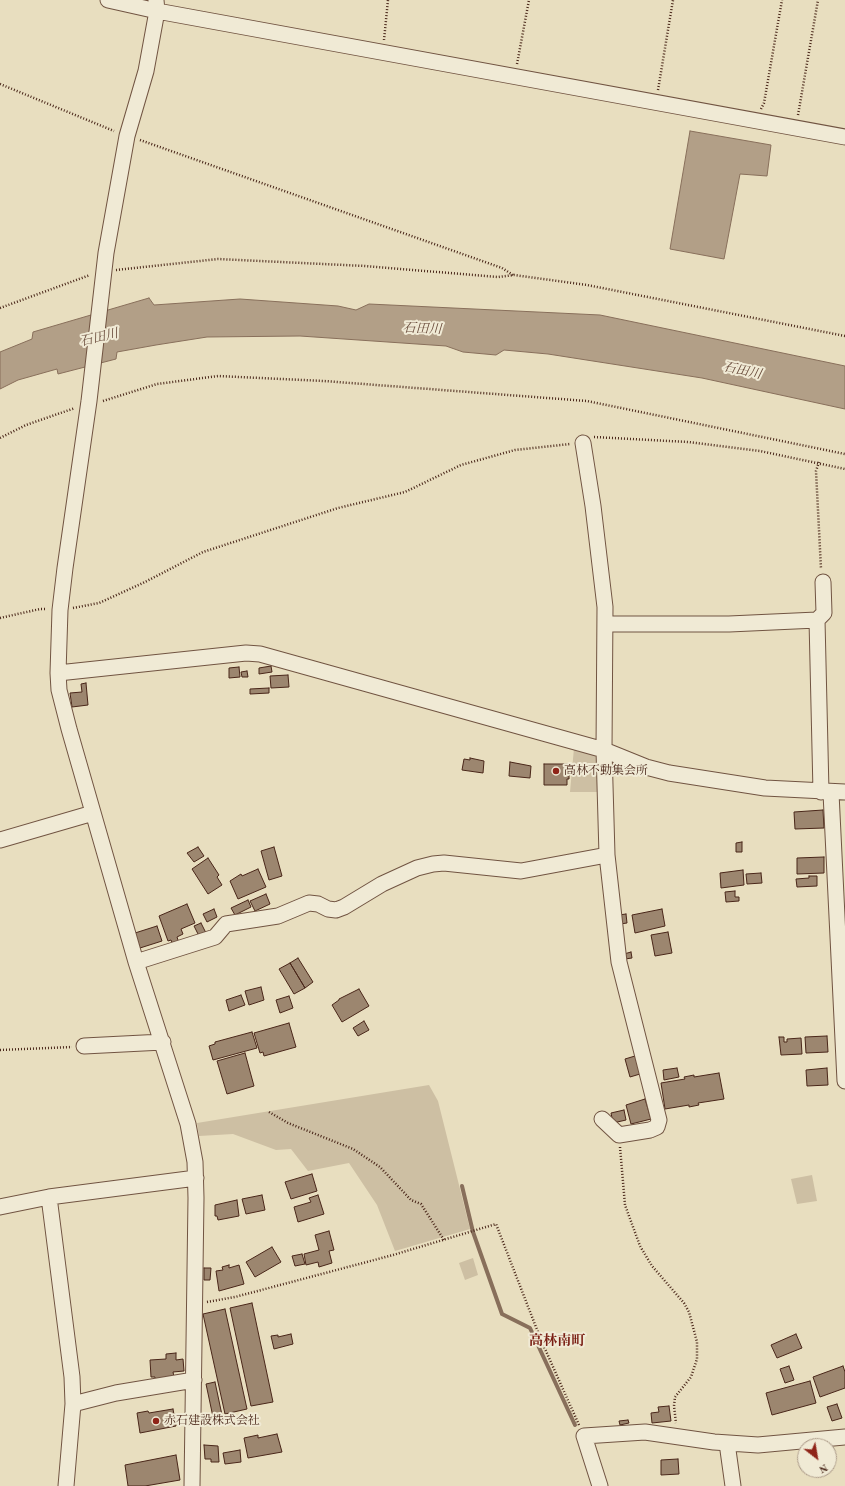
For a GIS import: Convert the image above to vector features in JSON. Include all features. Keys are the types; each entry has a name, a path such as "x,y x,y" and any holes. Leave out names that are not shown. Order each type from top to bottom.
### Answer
{"street":[{"path":"108,0 156,6 381,53 845,137"},
{"path":"156,6 146,71 127,136 104,273 89,404 60,610 58,673 59,690 69,729 136,962 163,1042 188,1124 195,1162 192,1486"},
{"path":"583,443 594,514 605,607 604,750 607,855 619,962 659,1120 657,1127 650,1130 619,1135 602,1119"},
{"path":"605,624 729,624 817,620 824,613 824,582"},
{"path":"817,620 832,792 845,1081"},
{"path":"58,673 246,654 260,654 604,750 646,767 669,773 765,788 832,792"},
{"path":"0,840 93,813"},
{"path":"136,962 215,937 226,924 278,916 309,903 318,904 328,909 340,909 382,884 417,868 433,864 444,863 521,871 607,855"},
{"path":"84,1046 163,1042"},
{"path":"0,1207 49,1197 196,1178"},
{"path":"49,1197 72,1376 73,1404 66,1486"},
{"path":"73,1404 116,1392 194,1380"},
{"path":"600,1486 584,1436 645,1432 727,1443 758,1445 845,1437"},
{"path":"727,1443 733,1486"}],"path":[{"path":"381,53 385,36 388,0"},
{"path":"514,76 529,0"},
{"path":"656,102 673,0"},
{"path":"756,120 764,102 782,0"},
{"path":"796,128 818,0"},
{"path":"0,84 127,136 502,268 514,276"},
{"path":"0,308 104,273 218,259 365,266 498,277 514,276 587,285 845,336"},
{"path":"0,438 26,425 89,404 157,384 218,376 324,380 587,402 845,454"},
{"path":"0,618 40,609 60,610 99,603 143,583 203,552 338,508 405,492 461,465 483,458 515,450 583,443 584,436 688,442 760,451 819,462 845,469"},
{"path":"819,462 816,471 820,568 824,582"},
{"path":"0,1050 84,1046"},
{"path":"269,1112 288,1122 353,1149 380,1167 411,1200 421,1204 444,1240"},
{"path":"619,1135 625,1205 640,1246 652,1266 684,1303 689,1312 696,1342 697,1359 691,1377 675,1397 674,1406 678,1436"},
{"path":"194,1305 242,1295 444,1240 496,1224 541,1340 584,1436"}],"shaded area":[{"path":"574,748 599,756 600,792 570,792"},
{"path":"429,1085 438,1101 470,1229 395,1251 377,1205 349,1163 308,1171 291,1149 276,1150 233,1134 199,1136 197,1123"},
{"path":"812,1175 817,1201 797,1204 791,1179"},
{"path":"473,1258 478,1275 465,1280 459,1263"}],"water":[{"path":"690,131 771,145 767,176 740,174 724,259 670,249"},
{"name":"石田川","path":"149,298 154,305 240,299 338,306 356,310 369,304 600,315 845,366 845,409 702,378 548,354 504,350 496,355 463,352 446,346 300,336 207,337 156,345 117,352 116,359 58,374 57,369 18,380 0,389 0,352 32,339 33,332"}],"building":[{"path":"271,666 272,672 259,674 259,668"},
{"path":"239,667 240,677 229,678 229,668"},
{"path":"247,671 248,677 242,677 241,672"},
{"path":"288,675 289,687 271,688 270,676"},
{"path":"86,683 88,705 72,707 70,693 82,692 81,684"},
{"path":"269,688 269,693 250,694 250,689"},
{"path":"470,758 484,761 483,773 462,770 464,759 470,760"},
{"path":"510,762 531,766 530,778 509,776"},
{"name":"高林不動集会所","path":"544,764 569,764 569,779 567,779 567,785 544,785"},
{"path":"823,810 824,828 795,829 794,812"},
{"path":"742,842 742,852 736,852 736,843"},
{"path":"198,847 204,856 194,862 187,853"},
{"path":"274,847 282,876 269,880 261,851"},
{"path":"824,857 824,873 797,874 797,858"},
{"path":"208,858 219,875 217,877 222,885 208,894 192,869"},
{"path":"258,869 266,887 238,899 230,881 241,874 242,876"},
{"path":"743,870 744,885 721,888 720,873"},
{"path":"761,873 762,883 747,884 746,874"},
{"path":"809,876 817,876 817,886 797,887 796,879 809,878"},
{"path":"735,891 735,897 739,897 739,901 726,902 725,892"},
{"path":"266,894 270,904 255,911 250,901"},
{"path":"248,900 251,907 235,915 231,908"},
{"path":"187,904 195,923 181,929 183,934 177,937 179,943 173,945 171,940 168,941 159,916"},
{"path":"214,909 217,917 207,922 203,914"},
{"path":"662,909 665,926 635,933 632,915"},
{"path":"626,914 627,923 620,924 619,915"},
{"path":"201,923 206,933 199,936 194,926"},
{"path":"157,926 162,941 140,948 135,933"},
{"path":"668,932 672,953 655,956 651,935"},
{"path":"631,952 632,958 625,959 624,954"},
{"path":"298,958 313,982 305,988 290,963"},
{"path":"290,963 305,988 294,994 279,969"},
{"path":"261,987 264,1000 249,1005 245,991"},
{"path":"359,989 369,1006 342,1022 332,1005 339,999"},
{"path":"241,995 245,1005 229,1011 226,1000"},
{"path":"289,996 293,1008 280,1013 276,1000"},
{"path":"364,1021 369,1030 358,1036 353,1028"},
{"path":"289,1023 296,1047 264,1056 263,1052 260,1053 254,1033"},
{"path":"252,1032 257,1048 213,1060 209,1046 215,1044 215,1042"},
{"path":"827,1036 828,1052 806,1053 805,1037"},
{"path":"779,1037 784,1037 784,1042 787,1042 787,1039 801,1038 802,1054 781,1055"},
{"path":"245,1053 254,1086 227,1094 217,1061"},
{"path":"635,1056 640,1074 630,1077 625,1059"},
{"path":"677,1068 679,1077 664,1080 663,1070"},
{"path":"827,1068 828,1085 807,1086 806,1070"},
{"path":"719,1073 724,1099 698,1103 699,1105 689,1107 689,1105 665,1109 661,1083 685,1079 684,1077 694,1075 694,1077"},
{"path":"645,1099 651,1119 631,1124 626,1105"},
{"path":"624,1110 626,1120 613,1123 611,1113"},
{"path":"312,1174 317,1191 291,1199 285,1182"},
{"path":"262,1195 265,1210 246,1214 242,1199"},
{"path":"318,1195 324,1214 298,1222 294,1207 311,1202 309,1198"},
{"path":"237,1200 239,1216 218,1220 217,1216 215,1216 215,1205"},
{"path":"329,1231 334,1250 329,1251 332,1263 319,1267 318,1262 306,1265 304,1254 319,1250 315,1235"},
{"path":"272,1247 281,1262 255,1277 246,1262"},
{"path":"302,1254 305,1264 295,1266 292,1256"},
{"path":"229,1265 229,1268 239,1265 244,1284 219,1291 216,1271 223,1270 222,1267"},
{"path":"204,1268 211,1268 210,1280 204,1280"},
{"path":"252,1303 273,1402 251,1406 230,1308"},
{"path":"225,1309 247,1409 225,1414 203,1314"},
{"path":"291,1334 293,1344 274,1349 271,1336 278,1335 278,1337"},
{"path":"796,1334 802,1348 777,1358 771,1345"},
{"path":"176,1353 176,1360 183,1359 184,1371 173,1372 174,1377 155,1379 155,1377 151,1377 150,1360 166,1359 166,1354"},
{"path":"789,1366 794,1380 785,1383 780,1369"},
{"path":"843,1366 845,1372 845,1388 820,1397 813,1377"},
{"path":"810,1381 816,1403 772,1415 766,1393"},
{"path":"215,1382 222,1415 213,1417 206,1384"},
{"path":"837,1404 842,1418 832,1421 827,1407"},
{"path":"669,1406 671,1421 652,1423 651,1413 659,1412 658,1407"},
{"path":"173,1409 176,1426 140,1433 137,1413 148,1411 149,1413"},
{"path":"628,1420 629,1423 620,1425 619,1421"},
{"path":"277,1434 282,1452 248,1458 244,1438 258,1435 258,1438"},
{"path":"204,1445 218,1446 219,1462 211,1462 211,1459 205,1459"},
{"path":"240,1450 241,1462 225,1464 223,1453"},
{"path":"176,1455 180,1480 145,1486 128,1486 125,1465"},
{"path":"678,1459 679,1474 661,1475 661,1460"}],"waterway":[{"path":"462,1186 473,1232 502,1314 530,1328 575,1425"}],"place":[{"name":"高林不動集会所","path":"556,771"},
{"name":"赤石建設株式会社","path":"156,1421"}],"district":[{"name":"高林南町","path":"557,1341"}]}
